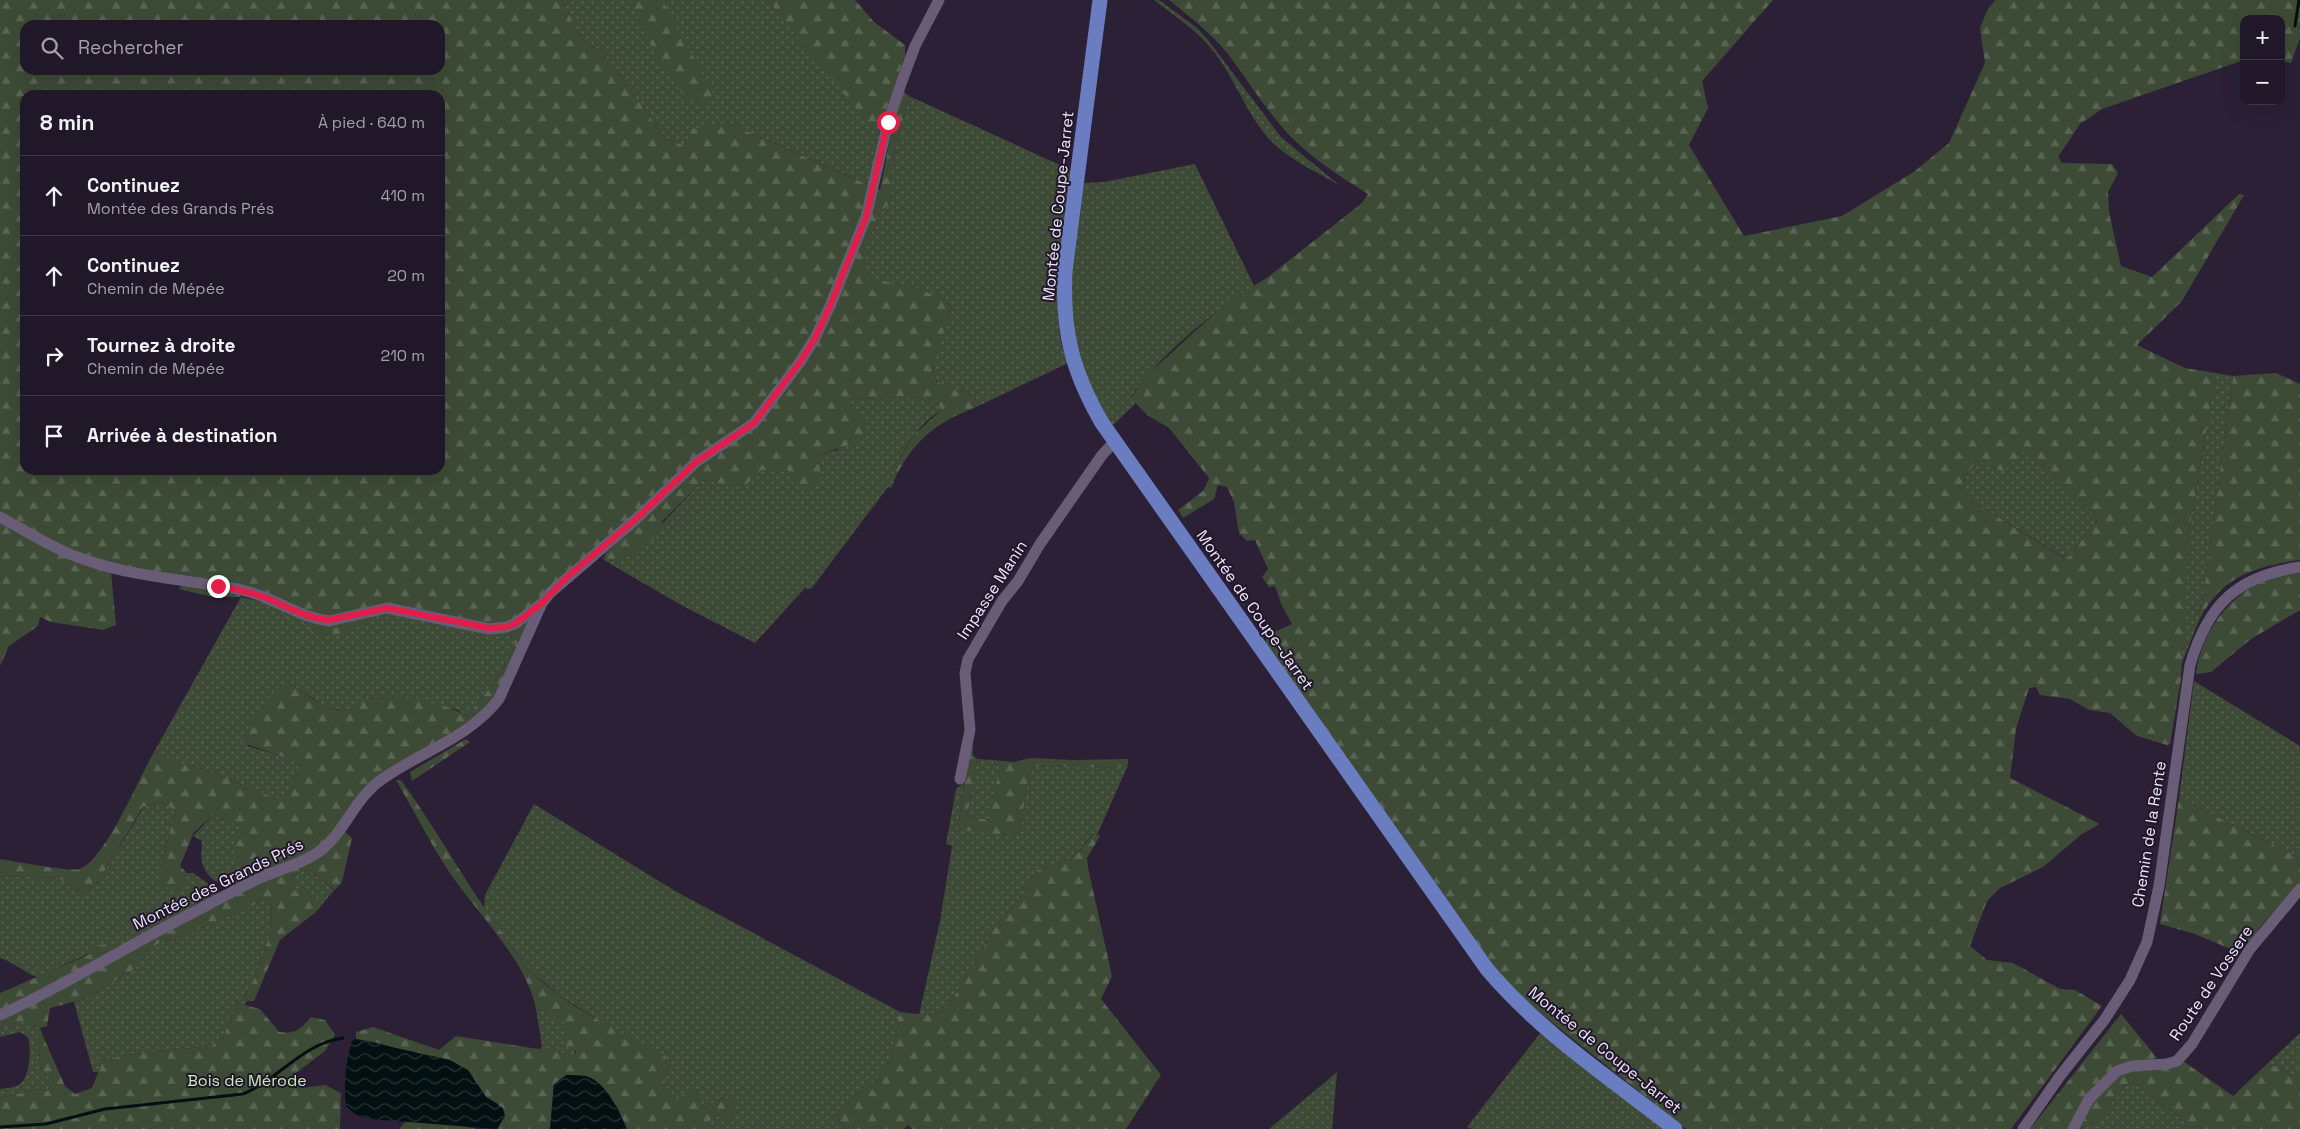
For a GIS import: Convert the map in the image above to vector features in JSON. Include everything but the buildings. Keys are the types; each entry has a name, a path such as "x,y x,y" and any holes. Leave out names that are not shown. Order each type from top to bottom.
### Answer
{"main road":[{"name":"Montée de Coupe-Jarret","path":"1100,0 1065,271 1064,308 1069,348 1079,378 1094,408 1115,442 1491,974 1533,1018 1675,1129"}],"street":[{"name":"Montée des Grands Prés","path":"0,1016 38,998 123,950 263,877 311,857 332,841 359,802 376,783 466,731 478,722 498,698 542,603 566,578 636,519 696,462 754,423 800,362 815,338 830,306 866,217 888,122 915,46 939,0"},
{"name":"Impasse Manin","path":"960,779 970,730 965,673 968,659 1002,601 1018,581 1040,544 1102,455 1115,442"},
{"path":"0,517 61,551 86,560 114,568 244,591 320,620 329,620 387,608 489,628 507,627 516,623 542,603"},
{"name":"Chemin de la Rente","path":"2023,1129 2060,1076 2105,1019 2130,980 2147,942 2160,877 2190,665 2202,631 2218,606 2243,584 2271,572 2300,567"},
{"name":"Route de Vossere","path":"2073,1129 2089,1099 2117,1071 2132,1066 2166,1064 2177,1061 2192,1044 2250,950 2300,889"}],"green space":[{"path":"0,0 562,0 582,40 603,52 666,139 686,146 692,129 726,122 880,190 895,113 904,92 909,96 892,163 892,195 888,205 879,213 864,255 864,276 938,295 952,307 932,368 937,382 976,396 974,408 938,426 920,441 904,461 897,474 892,470 915,434 940,411 939,404 911,397 852,399 850,408 867,423 862,440 820,455 820,480 811,490 794,486 788,470 762,470 742,488 703,480 662,522 660,535 635,553 607,562 603,559 606,553 679,483 755,415 507,624 494,625 413,608 327,617 265,595 111,572 116,625 103,630 51,622 40,617 38,626 9,646 0,666"},
{"path":"562,0 768,0 871,126 881,125 869,185 726,122 686,146 666,139 603,52 582,40"},
{"path":"630,0 662,0 716,99 704,104 686,98 660,65"},
{"path":"768,0 855,0 874,22 905,45 905,56 881,125 871,127"},
{"path":"1154,0 1159,0 1197,28 1281,137 1339,185 1295,160 1272,142 1255,121 1229,74 1208,44 1186,24"},
{"path":"1169,0 1773,0 1702,81 1708,108 1689,145 1744,236 1842,216 1915,171 1949,143 1985,63 1980,28 1987,11 1995,0 2300,0 2300,38 2291,63 2285,62 2285,15 2240,15 2240,61 2102,109 2080,124 2058,157 2062,163 2112,164 2118,173 2108,192 2109,212 2121,266 2152,277 2239,194 2244,195 2182,301 2137,345 2185,368 2216,373 2189,531 2181,679 2170,744 2167,745 2137,736 2110,713 2089,710 2070,699 2040,695 2036,687 2029,688 2016,729 2010,778 2098,823 2098,825 2082,834 2043,867 2000,888 1987,901 1970,946 1987,960 2013,963 2060,989 2075,990 2102,1006 2011,1129 1686,1129 1516,992 1494,966 1265,643 1268,635 1292,624 1282,606 1275,586 1269,587 1262,577 1268,569 1255,540 1247,541 1239,533 1234,502 1227,487 1218,485 1214,499 1183,518 1178,510 1204,490 1209,478 1169,428 1147,415 1131,398 1146,376 1226,303 1268,277 1362,203 1368,194 1318,161 1291,137 1266,107 1228,54 1200,26","holes":["2027,448 2098,518 2071,555 2065,559 1968,498 1964,478 1977,460 1995,469 2004,471"]},
{"path":"909,96 1073,171 1058,295 1058,320 1061,343 1068,363 974,408 976,396 937,382 932,367 952,307 938,295 864,277 863,255 879,213 888,205 892,195 892,163"},
{"path":"1195,164 1254,286 1221,308 1171,351 1142,382 1131,397 1136,403 1111,427 1096,401 1077,355 1069,291 1082,183 1104,182"},
{"path":"2216,373 2233,376 2202,605 2197,614 2200,618 2181,665 2189,531"},
{"path":"2276,373 2300,384 2300,560 2268,566 2242,576 2219,592 2209,603 2200,618 2197,614 2202,605 2233,376"},
{"path":"911,397 939,404 940,411 932,416 913,437 892,470 897,474 891,488 888,487 811,589 805,588 755,643 681,605 607,562 635,553 703,480 742,487 762,470 788,470 820,480 819,455 838,450 852,399"},
{"path":"2027,448 2098,518 2066,559 1968,498 1964,478 1978,459 1995,469"},
{"path":"2300,572 2300,610 2251,639 2211,672 2196,674 2204,643 2221,614 2232,602 2259,583 2274,577"},
{"path":"184,583 239,594 241,597 213,597 179,589"},
{"path":"241,597 266,603 375,614 388,612 512,630 510,633 515,644 494,682 467,716 456,709 372,698 352,709 340,710 326,707 289,683 247,746 296,760 300,767 284,800 203,769 175,762 154,752"},
{"path":"375,614 373,619 345,633 326,637 317,635 303,619"},
{"path":"524,619 531,622 497,695 469,726 385,773 339,827 352,838 342,882 335,890 308,869 292,876 293,891 305,890 318,906 316,912 280,940 254,1001 247,1001 244,998 252,984 271,932 272,897 175,939 164,940 137,957 141,960 136,968 84,999 50,1008 47,1026 40,1028 20,1021 0,1033 0,993 90,954 92,946 119,943 130,951 240,891 245,869 248,866 235,862 233,845 241,826 213,815 194,832 180,866 187,873 180,890 160,886 160,874 175,810 160,802 143,807 98,882 84,894 59,878 0,876 0,859 74,870 89,863 110,836 154,752 175,762 203,769 267,795 284,799 300,767 296,761 240,742 260,707 282,684 289,683 319,703 332,709 344,710 371,699 392,697 434,703 467,716 488,690 505,664 515,644 510,633"},
{"path":"2194,681 2300,746 2300,858 2179,798"},
{"path":"466,739 470,742 412,781 410,772"},
{"path":"973,747 973,755 977,759 967,816 989,820 1000,765 994,764 993,760 1014,762 1030,758 1073,760 1128,759 1128,765 1118,768 1033,766 1029,773 1019,836 960,830 958,829 969,751"},
{"path":"977,759 993,760 994,764 1000,765 990,820 967,816"},
{"path":"1128,765 1097,835 1093,833 1075,857 1035,871 1026,890 994,929 946,1010 919,1015 940,921 952,846 946,844 956,789 964,783 958,829 1019,836 1029,773 1033,766 1118,768"},
{"path":"396,780 401,780 476,895 527,967 557,994 574,1006 664,1055 671,1065 663,1085 678,1100 687,1091 696,1092 703,1108 721,1099 735,1100 736,1111 729,1118 717,1116 706,1123 708,1129 627,1129 617,1106 554,1084 550,1129 497,1129 505,1116 497,1103 486,1097 468,1070 375,1042 356,1039 356,1032 373,1027 439,1050 456,1036 576,1055 576,1051 563,1045 566,1023 554,1021 548,1012 536,1009 522,971 511,953 457,884"},
{"path":"2179,798 2300,858 2300,883 2261,926 2251,941 2244,942 2233,950 2195,934 2160,924"},
{"path":"160,802 175,810 160,874 160,885 180,890 187,873 193,873 219,891 216,898 122,946 90,953 37,977 0,958 0,876 59,878 84,894 98,882 144,807"},
{"path":"534,804 675,891 900,1012 897,1032 885,1069 873,1083 849,1100 840,1110 837,1117 845,1129 708,1129 706,1123 717,1116 729,1118 736,1111 734,1100 721,1099 703,1108 696,1092 678,1101 663,1085 671,1065 560,996 526,967 484,909 485,895"},
{"path":"213,815 241,826 249,866 241,885 230,887 213,880 203,865 201,856 202,841 193,836"},
{"path":"1094,833 1100,836 1087,858 1088,868 1112,976 1101,999 1161,1075 1126,1129 912,1129 908,1125 904,1129 845,1129 837,1117 840,1110 849,1100 873,1083 885,1069 897,1032 900,1012 926,1015 946,1010 994,929 1026,890 1035,871 1075,857"},
{"path":"308,869 334,890 316,912 318,906 293,891 292,876"},
{"path":"272,897 271,932 252,984 244,997 247,1001 245,1005 237,1003 223,1038 211,1046 127,1055 103,1060 98,1072 93,1072 74,1002 84,999 136,968 137,957 164,940 175,939"},
{"name":"Bois de Mérode","path":"237,1003 260,1009 279,1032 294,1032 311,1017 325,1020 335,1035 325,1051 296,1073 300,1088 325,1085 341,1093 340,1129 0,1129 0,1098 38,1089 54,1092 51,1077 42,1073 37,1038 43,1036 65,1086 75,1094 92,1088 103,1060 127,1055 211,1046 223,1038"},
{"path":"536,1009 548,1012 566,1023 576,1055 540,1050 542,1046"},
{"path":"2121,1014 2157,1058 2125,1065 2068,1129 2030,1129"},
{"path":"20,1021 40,1028 43,1036 37,1038 42,1073 51,1077 54,1092 37,1089 0,1098 0,1089 20,1084 24,1080 28,1069 30,1048 28,1037 20,1032 0,1037 0,1033"},
{"path":"1541,1032 1667,1129 1472,1129 1467,1127"},
{"path":"2300,1033 2300,1070 2293,1075 2268,1063"},
{"path":"2183,1061 2233,1096 2268,1063 2293,1075 2300,1070 2300,1129 2186,1129 2186,1123 2140,1086 2131,1083 2124,1086 2097,1123 2079,1129 2092,1101 2122,1073"},
{"path":"1337,1072 1332,1129 1269,1129 1330,1078"},
{"path":"2131,1083 2140,1086 2186,1123 2186,1129 2079,1129 2097,1123 2124,1086"},
{"path":"415,1111 460,1126 477,1129 399,1129"}],"water":[{"path":"356,1039 450,1060 468,1070 486,1097 503,1108 505,1116 497,1129 370,1119 355,1114 346,1106 345,1090 348,1057 352,1041"},
{"path":"566,1075 586,1076 600,1084 611,1098 627,1129 550,1129 554,1084"}],"waterway":[{"path":"2295,26 2299,0"},
{"path":"0,1127 46,1124 105,1109 243,1094 256,1088 315,1047 343,1038"}],"route":[{"path":"218,586 257,594 291,610 320,620 329,620 387,608 489,628 507,627 516,623 542,603 566,578 636,519 696,462 754,423 777,394 815,338 830,306 866,217 888,122"}]}
